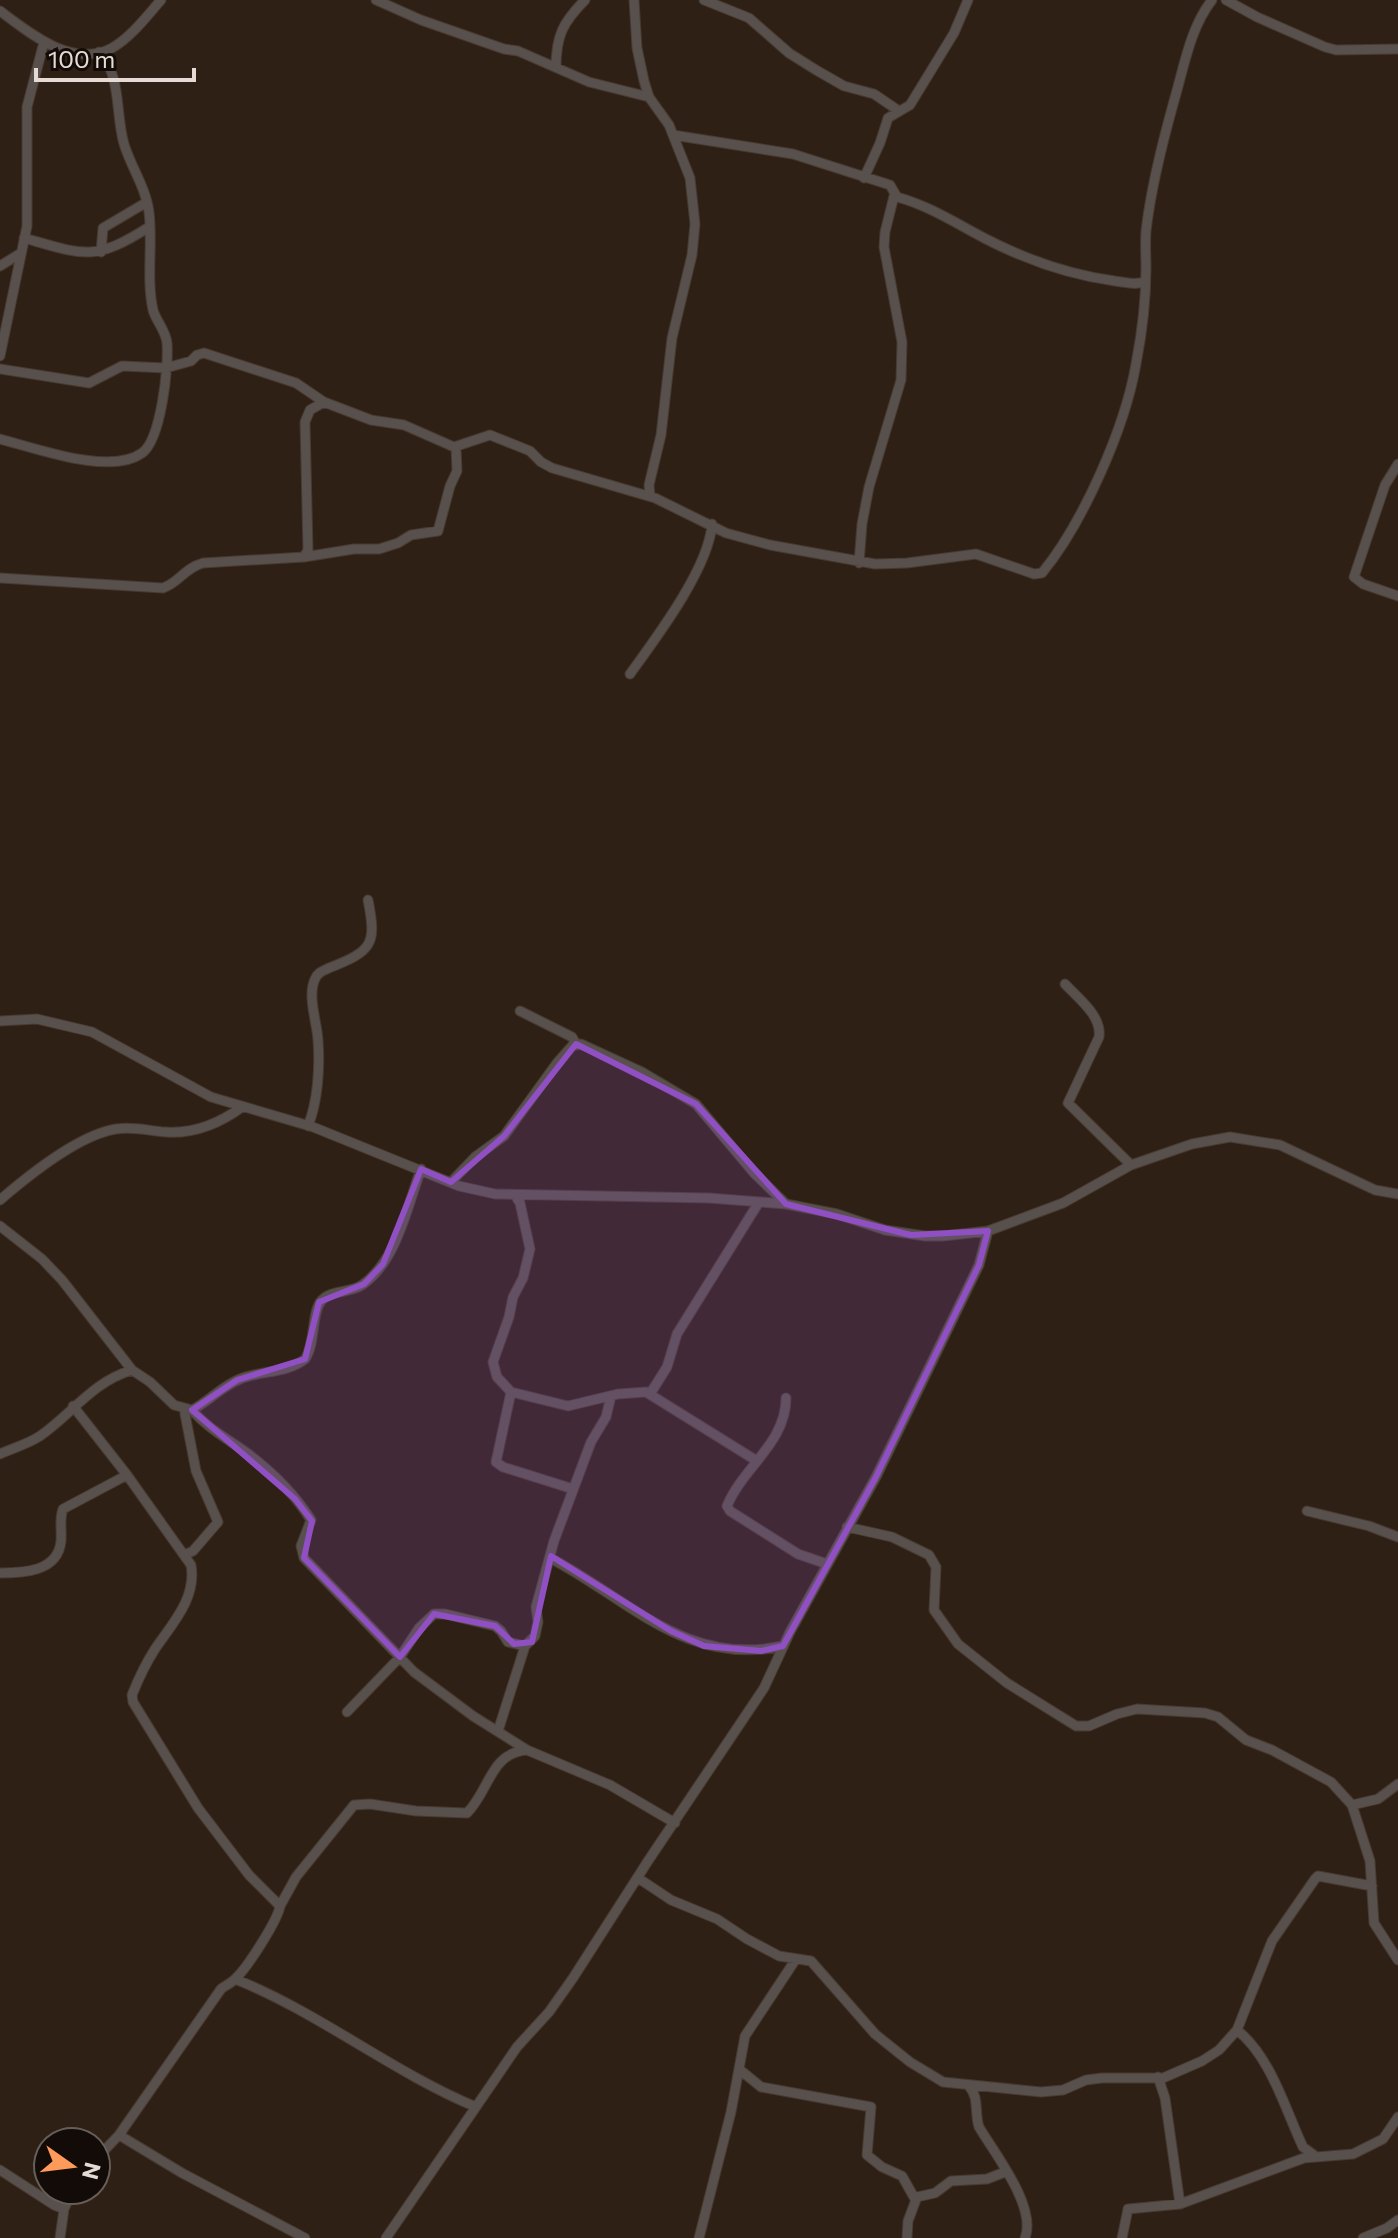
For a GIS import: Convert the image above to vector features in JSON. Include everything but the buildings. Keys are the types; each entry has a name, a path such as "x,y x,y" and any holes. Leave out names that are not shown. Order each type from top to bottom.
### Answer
{"street":[{"path":"0,11 44,42 76,53 99,52 111,48 125,37 161,0"},
{"path":"376,0 421,20 518,51 589,82 649,97"},
{"path":"556,67 557,39 585,0"},
{"path":"634,0 637,48 649,97 673,135 690,178 694,239 672,338 663,420 649,485 650,496"},
{"path":"704,0 749,18 789,53 808,65 844,86 874,94 899,111"},
{"path":"864,178 888,118 910,105 954,33 968,0"},
{"path":"0,369 89,383 122,366 166,368 193,360 201,353 213,354 296,383 324,402 366,418 404,425 456,447 490,435 530,451 552,468 650,496 726,533 770,545 859,563 907,563 973,553 1034,574 1042,573 1059,552 1078,518 1120,420 1135,368 1145,281 1146,229 1157,161 1183,63 1205,8 1212,0"},
{"path":"1226,0 1325,47 1336,50 1398,49"},
{"path":"0,356 27,222 27,107 44,42"},
{"path":"0,439 68,456 108,462 134,458 144,452 155,435 166,368 166,339 154,312 150,288 147,202 124,143 112,68 99,52"},
{"path":"673,135 793,154 891,186 894,196 884,247 902,342 901,380 869,487 859,563"},
{"path":"894,196 935,210 1043,265 1098,279 1137,284 1145,281"},
{"path":"101,252 103,228 147,202"},
{"path":"24,238 72,252 101,252 114,249 149,227"},
{"path":"0,266 21,253"},
{"path":"304,557 308,550 305,422 310,410 324,402"},
{"path":"0,578 163,588 192,566 203,563 379,549 411,535 438,531 457,471 456,447"},
{"path":"1398,464 1385,485 1354,577 1363,584 1398,596"},
{"path":"630,674 669,620 708,547 712,524"},
{"path":"308,1126 312,1116 318,1057 314,980 320,972 369,946 372,920 368,900"},
{"path":"1065,984 1096,1019 1100,1028 1099,1037 1068,1103 1131,1165"},
{"path":"520,1011 572,1037 576,1044 614,1058 696,1104 754,1173 786,1204"},
{"path":"0,1021 37,1019 92,1032 192,1088 242,1107 308,1126 451,1182 476,1190 515,1195 709,1198 786,1204 911,1235 943,1236 988,1231 1063,1203 1131,1165 1192,1144 1230,1137 1280,1145 1375,1190 1398,1194"},
{"path":"451,1182 475,1157 504,1136 557,1063 576,1044"},
{"path":"0,1200 21,1180 56,1156 112,1129 146,1128 168,1132 204,1128 224,1120 242,1107"},
{"path":"188,1409 237,1380 256,1373 276,1372 305,1359 313,1343 319,1302 325,1297 352,1291 364,1284 383,1264 421,1169"},
{"path":"515,1195 520,1203 530,1249 493,1362 497,1377 511,1392 561,1406 635,1392 650,1394 757,1461"},
{"path":"650,1394 667,1367 677,1334 759,1202"},
{"path":"0,1226 42,1259 62,1280 132,1370 174,1405 188,1409 212,1431 257,1461 295,1499 311,1520 301,1546 304,1558 434,1688 527,1750 610,1785 675,1823"},
{"path":"386,2238 517,2047 549,2012 573,1978 764,1688 783,1646 876,1477 975,1273 985,1249 988,1231"},
{"path":"0,1454 40,1436 108,1379 132,1370"},
{"path":"511,1392 496,1464 573,1489"},
{"path":"498,1731 525,1646 535,1636 538,1622 536,1607 573,1489 594,1435 606,1417 611,1396"},
{"path":"786,1398 782,1424 733,1492 727,1506 798,1554 827,1564"},
{"path":"73,1406 191,1565 193,1576 188,1597 153,1653 131,1698 198,1808 249,1875 280,1906"},
{"path":"184,1555 193,1551 218,1522 196,1471 188,1409"},
{"path":"0,1573 43,1568 60,1546 63,1509 127,1475"},
{"path":"1307,1511 1369,1526 1398,1537"},
{"path":"847,1527 892,1537 929,1555 936,1567 934,1610 958,1644 1007,1683 1076,1726 1089,1726 1137,1709 1205,1713 1218,1717 1246,1740 1272,1750 1331,1782 1352,1805 1368,1852 1374,1923 1398,1960"},
{"path":"550,1558 645,1617 704,1646 761,1651 783,1646"},
{"path":"347,1712 400,1657 424,1621 434,1614 495,1626 508,1642 525,1646"},
{"path":"112,2142 221,1989 235,1979 276,1921 280,1906 296,1877 354,1805 467,1813 501,1759 512,1751 527,1750"},
{"path":"1352,1805 1378,1799 1398,1784"},
{"path":"638,1878 671,1900 717,1919 779,1956 816,1965 875,2034 910,2062 943,2082 1041,2092 1063,2090 1086,2080 1163,2078 1202,2061 1219,2050 1237,2030 1272,1941 1315,1879 1318,1876 1372,1886"},
{"path":"699,2238 747,2031 796,1959"},
{"path":"235,1979 272,1994 423,2083 476,2107"},
{"path":"1237,2030 1258,2053 1303,2147 1315,2156"},
{"path":"739,2069 761,2087 871,2107 867,2155 882,2167 902,2176 915,2199"},
{"path":"1158,2077 1165,2098 1180,2204"},
{"path":"968,2085 975,2094 979,2127 1019,2194 1029,2219 1025,2238"},
{"path":"1122,2238 1128,2209 1180,2204 1315,2156 1353,2154 1383,2139 1398,2117"},
{"path":"119,2135 182,2173 305,2238"},
{"path":"0,2170 64,2209"},
{"path":"907,2238 908,2221 915,2199 935,2193 951,2181 987,2179 1005,2172"},
{"path":"60,2238 65,2206"},
{"path":"1363,2238 1398,2220"}],"highlighted area":[{"path":"576,1044 696,1104 786,1204 911,1235 988,1231 979,1265 876,1477 783,1646 761,1651 704,1646 671,1631 551,1556 532,1642 514,1644 495,1626 434,1614 400,1657 304,1558 312,1521 295,1499 192,1410 237,1380 305,1359 319,1302 364,1284 383,1264 421,1169 451,1182 504,1136"}]}
